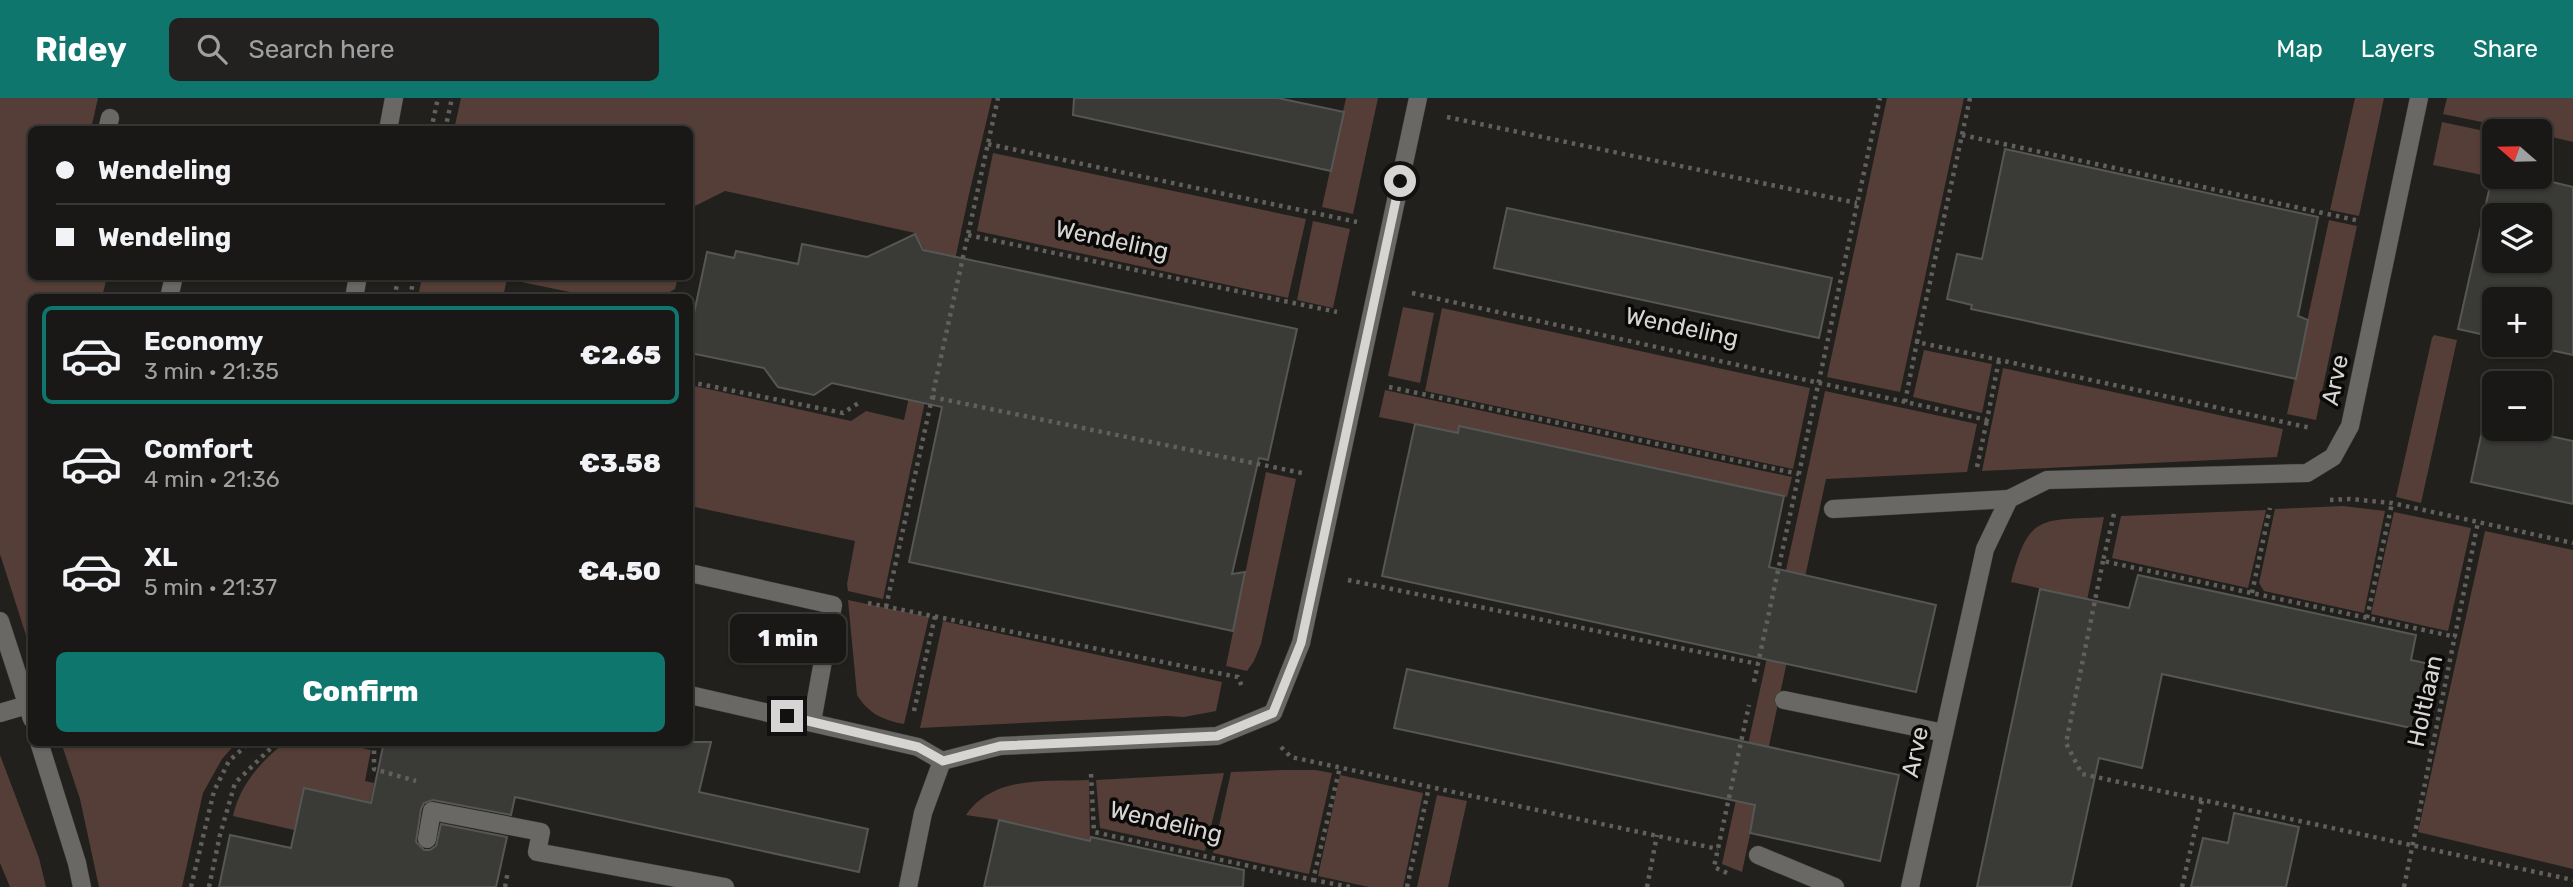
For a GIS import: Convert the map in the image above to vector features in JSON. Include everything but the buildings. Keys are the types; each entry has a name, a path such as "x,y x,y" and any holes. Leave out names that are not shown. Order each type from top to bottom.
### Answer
{"street":[{"path":"389,126 394,98"},
{"name":"Arve","path":"2316,467 2333,457 2350,426 2419,98"},
{"path":"693,696 907,744 943,761 1000,746 1217,736 1273,713 1301,643 1416,104"},
{"path":"1833,509 2009,499 2047,480 2307,473 2316,467"},
{"name":"Arve","path":"1910,887 1985,549 2009,499"},
{"path":"693,574 833,605 811,722"},
{"path":"0,621 28,709"},
{"path":"1784,700 1944,733"},
{"path":"0,713 28,712"},
{"path":"40,746 82,887"},
{"path":"908,887 923,813 943,761"},
{"path":"427,839 432,811 541,832 537,852 725,887"},
{"path":"1758,855 1835,887"}],"path":[{"path":"432,126 438,98"},
{"path":"446,126 452,98"},
{"path":"886,607 998,98"},
{"path":"1752,690 1880,98"},
{"path":"1905,402 1970,98"},
{"path":"1416,104 1857,202"},
{"path":"1962,135 2392,228"},
{"path":"988,145 1390,229"},
{"name":"Wendeling","path":"968,235 1370,319"},
{"name":"Wendeling","path":"1402,290 1987,420"},
{"path":"1917,342 2313,428 2316,467 2323,501 2350,499 2392,503 2573,543"},
{"path":"1970,501 1999,360"},
{"path":"693,383 843,414 860,402"},
{"path":"1352,408 1375,414 1382,386 1799,474"},
{"path":"932,397 1336,480"},
{"path":"2252,593 2270,511 2270,474"},
{"path":"2121,478 2066,743 2082,774 2573,880"},
{"path":"2367,618 2392,503"},
{"name":"Holtlaan","path":"2404,887 2478,522"},
{"path":"2104,561 2456,637"},
{"path":"1316,573 1758,664"},
{"path":"907,744 935,616"},
{"path":"1737,877 1714,867 1749,704"},
{"name":"Wendeling","path":"1090,742 1094,832 1350,887"},
{"path":"191,887 214,791 229,761 246,746"},
{"path":"209,887 235,783 273,746"},
{"path":"374,746 374,769 428,785 432,811"},
{"path":"1313,880 1340,768"},
{"path":"1406,887 1429,787"},
{"path":"2182,887 2202,800"},
{"path":"1647,887 1657,835"}],"shaded area":[{"path":"0,98 98,98 92,126 28,126 28,280 106,280 103,294 28,294 28,642 0,554"},
{"path":"461,98 992,98 883,599 848,591 855,541 693,507 693,386 851,421 866,411 904,420 930,301 928,256 915,233 725,191 693,207 693,126 455,126"},
{"path":"1346,98 1378,98 1353,214 1322,207"},
{"path":"1887,98 1964,98 1900,392 1827,377"},
{"path":"2355,98 2384,98 2359,216 2330,210"},
{"path":"2447,98 2573,98 2573,142 2552,137 2552,119 2482,119 2482,122 2443,114"},
{"path":"2442,122 2482,130 2482,175 2433,165"},
{"path":"993,153 1306,219 1288,298 977,231"},
{"path":"2329,220 2357,226 2316,420 2287,414"},
{"path":"1313,221 1350,229 1333,308 1297,300"},
{"path":"421,280 507,280 504,294 419,294"},
{"path":"512,280 677,280 675,289 666,294 580,294"},
{"path":"1403,307 1434,313 1420,383 1388,376"},
{"path":"1442,308 1810,388 1793,469 1425,391"},
{"path":"2434,335 2457,340 2421,503 2396,497"},
{"path":"1924,350 1992,364 1982,413 1913,397"},
{"path":"2003,368 2283,429 2277,457 1982,471"},
{"path":"1385,390 1792,477 1787,497 1460,426 1458,433 1379,417"},
{"path":"1825,391 1977,424 1967,472 1826,479 1742,872 1722,864"},
{"path":"1266,472 1296,479 1261,644 1247,671 1226,666"},
{"path":"2343,506 2385,511 2364,613 2264,591 2259,583 2275,509"},
{"path":"2266,510 2248,588 2112,558 2121,516"},
{"path":"2394,512 2471,528 2448,631 2371,614"},
{"path":"2104,517 2053,767 2083,598 2011,582 2024,543 2040,525 2065,519"},
{"path":"2485,531 2573,550 2573,869 2418,832"},
{"path":"848,600 929,617 904,724 877,715 866,707 857,695"},
{"path":"943,621 1222,682 1216,711 1184,717 920,728"},
{"path":"62,746 233,746 222,759 203,793 182,887 99,887 80,799"},
{"path":"280,746 354,746 371,750 365,781 374,783 370,802 304,788 294,830 233,816 246,784"},
{"path":"0,755 39,858 46,887 10,887 0,863"},
{"path":"1285,770 1332,773 1309,874 1213,853 1231,772"},
{"path":"1224,773 1205,851 1100,828 1096,780"},
{"path":"1340,775 1423,793 1403,887 1369,887 1318,876"},
{"path":"1089,780 1090,841 966,815 978,802 1006,787 1038,781"},
{"path":"1437,795 1467,801 1448,887 1417,887"}],"route":[{"path":"787,716 918,747 943,761 1000,746 1217,736 1273,713 1301,643 1400,181"}]}
